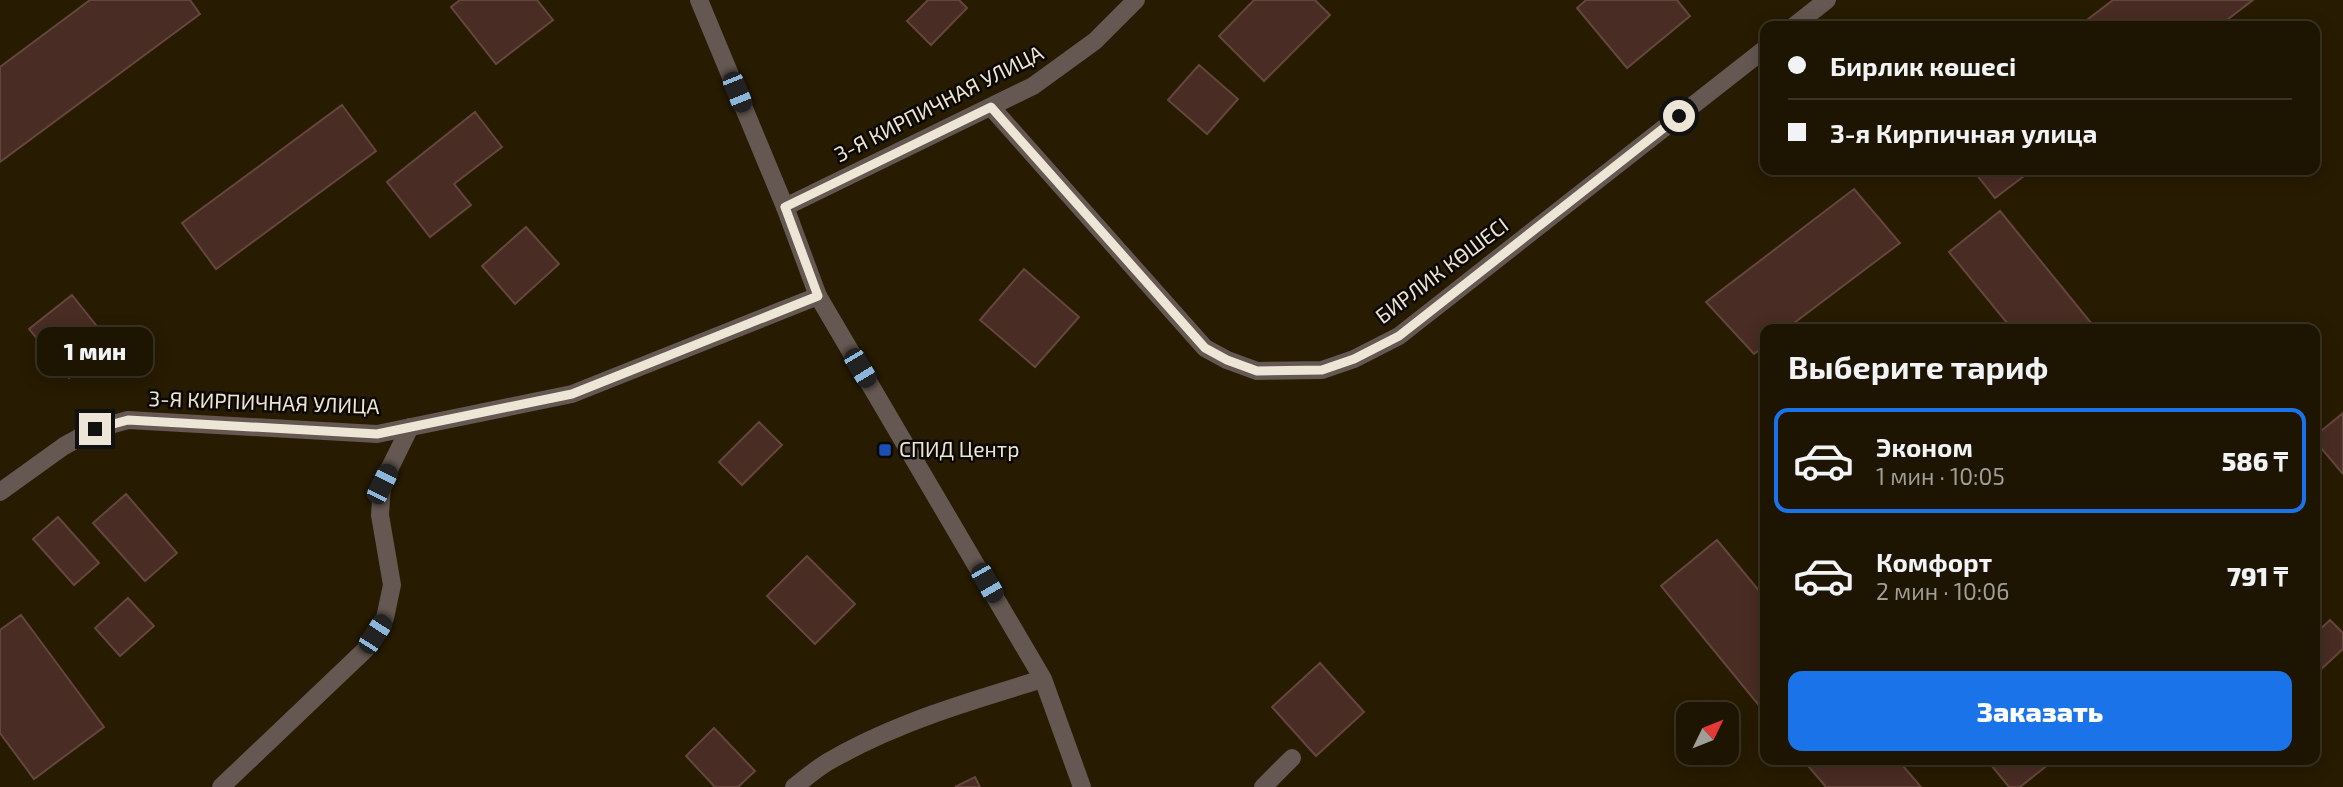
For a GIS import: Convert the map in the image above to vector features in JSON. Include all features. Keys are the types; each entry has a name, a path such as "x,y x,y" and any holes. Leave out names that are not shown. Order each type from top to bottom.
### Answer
{"street":[{"path":"699,0 785,207 818,296 1043,679 1082,787"},
{"name":"3-Я КИРПИЧНАЯ УЛИЦА","path":"785,207 1033,86 1095,41 1136,0"},
{"path":"1800,21 1827,0"},
{"name":"БИРЛИК КӨШЕСІ","path":"991,107 1205,348 1257,371 1322,370 1354,359 1399,336 1760,53"},
{"name":"3-Я КИРПИЧНАЯ УЛИЦА","path":"0,492 64,446 95,429 128,420 377,434 572,394 818,296"},
{"path":"221,787 365,650 386,618 392,584 380,515 382,484 410,427"},
{"path":"794,787 832,759 908,724 959,704 1043,679"},
{"path":"1263,787 1292,758"}],"building":[{"path":"90,0 190,0 200,14 0,162 0,67"},
{"path":"460,0 537,0 553,20 496,64 451,7"},
{"path":"928,0 959,0 967,8 931,45 907,21"},
{"path":"1254,0 1315,0 1330,15 1264,81 1219,36"},
{"path":"1586,0 1677,0 1690,16 1627,68 1577,8"},
{"path":"2113,0 2253,0 2226,21 2086,21"},
{"path":"1199,65 1238,99 1207,134 1168,100"},
{"path":"342,105 376,151 216,269 182,223"},
{"path":"475,112 502,147 454,184 471,205 430,237 387,182"},
{"path":"1977,175 2025,175 1995,198"},
{"path":"1854,189 1900,243 1793,324 1760,324 1760,350 1754,354 1706,302"},
{"path":"2000,211 2092,324 2008,324 1949,252"},
{"path":"526,227 559,264 515,304 482,266"},
{"path":"1024,269 1079,317 1035,367 980,320"},
{"path":"72,295 111,344 69,378 29,329"},
{"path":"2343,413 2343,474 2320,447 2320,432"},
{"path":"759,422 782,445 742,485 719,462"},
{"path":"126,494 177,553 145,581 93,523"},
{"path":"58,517 99,563 74,585 33,539"},
{"path":"1717,540 1760,592 1760,707 1661,586"},
{"path":"807,556 855,604 815,644 767,596"},
{"path":"128,598 154,626 120,656 95,628"},
{"path":"21,615 104,727 34,779 0,733 0,630"},
{"path":"2330,620 2343,633 2343,649 2320,670 2320,629"},
{"path":"1320,663 1364,712 1316,756 1272,707"},
{"path":"714,728 755,771 738,787 715,787 686,756"},
{"path":"1807,765 1902,765 1921,787 1826,787"},
{"path":"1991,765 2048,765 2020,787 2009,787"},
{"path":"975,777 980,787 955,787"}],"place":[{"name":"СПИД Центр","path":"885,450"}],"route":[{"path":"95,429 128,420 377,434 572,394 818,296 785,207 991,107 1205,348 1257,371 1322,370 1354,359 1399,336 1679,116"}]}
